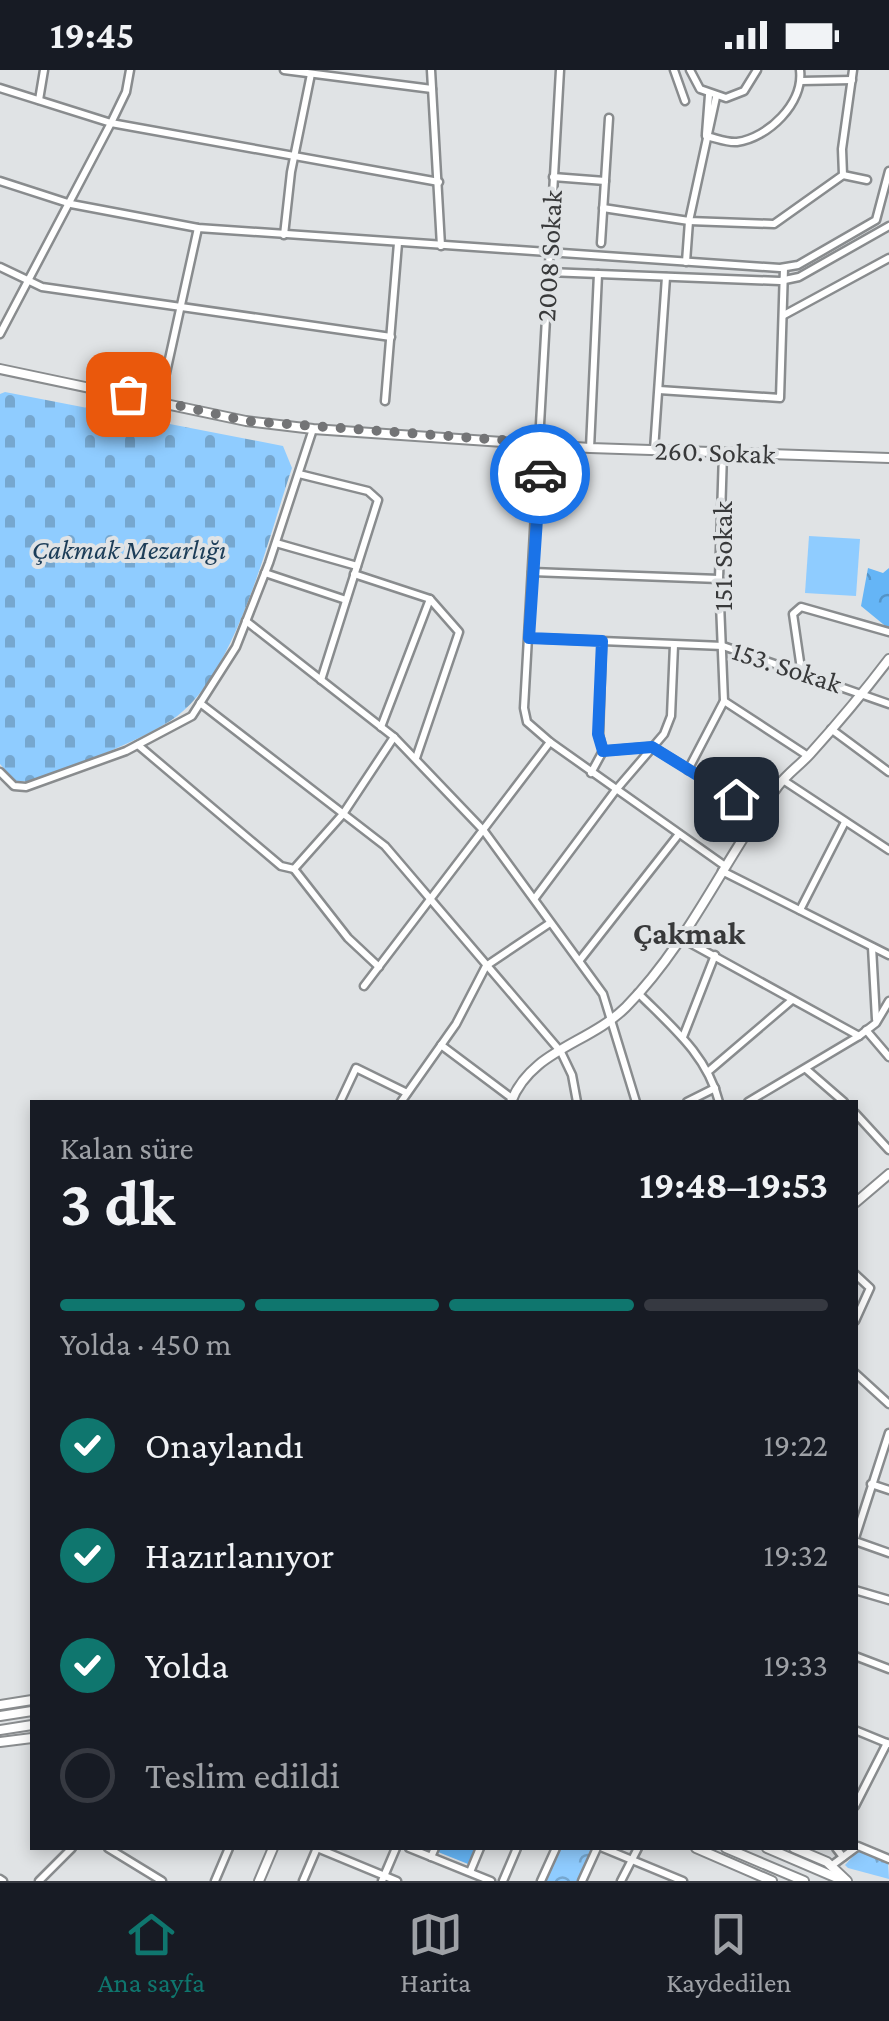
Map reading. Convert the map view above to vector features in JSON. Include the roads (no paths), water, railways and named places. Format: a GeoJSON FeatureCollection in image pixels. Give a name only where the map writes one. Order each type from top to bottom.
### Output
{"type":"FeatureCollection","features":[{"type":"Feature","properties":{"kind":"street"},"geometry":{"type":"LineString","coordinates":[[39,100],[44,70]]}},
{"type":"Feature","properties":{"kind":"street"},"geometry":{"type":"LineString","coordinates":[[0,334],[27,278],[71,204],[126,92],[130,70]]}},
{"type":"Feature","properties":{"kind":"street"},"geometry":{"type":"LineString","coordinates":[[284,70],[432,89]]}},
{"type":"Feature","properties":{"kind":"street"},"geometry":{"type":"LineString","coordinates":[[431,70],[442,246]]}},
{"type":"Feature","properties":{"kind":"street","name":"2008 Sokak"},"geometry":{"type":"LineString","coordinates":[[550,742],[528,722],[524,708],[542,443],[560,70]]}},
{"type":"Feature","properties":{"kind":"street"},"geometry":{"type":"LineString","coordinates":[[674,70],[685,101]]}},
{"type":"Feature","properties":{"kind":"street"},"geometry":{"type":"LineString","coordinates":[[690,70],[694,81],[712,96],[744,91],[757,70]]}},
{"type":"Feature","properties":{"kind":"street"},"geometry":{"type":"LineString","coordinates":[[706,135],[733,143],[768,130],[788,108],[802,80],[800,70]]}},
{"type":"Feature","properties":{"kind":"street"},"geometry":{"type":"LineString","coordinates":[[843,175],[842,149],[854,70]]}},
{"type":"Feature","properties":{"kind":"street"},"geometry":{"type":"LineString","coordinates":[[284,234],[294,156],[311,74]]}},
{"type":"Feature","properties":{"kind":"street"},"geometry":{"type":"LineString","coordinates":[[802,80],[852,80]]}},
{"type":"Feature","properties":{"kind":"street"},"geometry":{"type":"LineString","coordinates":[[0,88],[110,124],[439,182]]}},
{"type":"Feature","properties":{"kind":"street"},"geometry":{"type":"LineString","coordinates":[[686,262],[689,220],[712,96]]}},
{"type":"Feature","properties":{"kind":"street"},"geometry":{"type":"LineString","coordinates":[[602,244],[609,118]]}},
{"type":"Feature","properties":{"kind":"street"},"geometry":{"type":"LineString","coordinates":[[0,181],[71,204],[198,228],[784,268],[876,220],[889,171]]}},
{"type":"Feature","properties":{"kind":"street"},"geometry":{"type":"LineString","coordinates":[[603,208],[689,220],[774,224],[843,175],[866,180]]}},
{"type":"Feature","properties":{"kind":"street"},"geometry":{"type":"LineString","coordinates":[[554,177],[605,181]]}},
{"type":"Feature","properties":{"kind":"street"},"geometry":{"type":"LineString","coordinates":[[160,400],[198,228]]}},
{"type":"Feature","properties":{"kind":"street"},"geometry":{"type":"LineString","coordinates":[[548,272],[784,281],[889,228]]}},
{"type":"Feature","properties":{"kind":"street"},"geometry":{"type":"LineString","coordinates":[[385,400],[398,243]]}},
{"type":"Feature","properties":{"kind":"street"},"geometry":{"type":"LineString","coordinates":[[783,315],[889,258]]}},
{"type":"Feature","properties":{"kind":"street"},"geometry":{"type":"LineString","coordinates":[[0,267],[42,287],[390,338]]}},
{"type":"Feature","properties":{"kind":"street"},"geometry":{"type":"LineString","coordinates":[[659,390],[780,398],[784,268]]}},
{"type":"Feature","properties":{"kind":"street"},"geometry":{"type":"LineString","coordinates":[[590,448],[598,274]]}},
{"type":"Feature","properties":{"kind":"street"},"geometry":{"type":"LineString","coordinates":[[654,450],[666,276]]}},
{"type":"Feature","properties":{"kind":"street","name":"260. Sokak"},"geometry":{"type":"LineString","coordinates":[[0,370],[160,400],[246,421],[313,429],[590,448],[889,458]]}},
{"type":"Feature","properties":{"kind":"street"},"geometry":{"type":"LineString","coordinates":[[0,772],[14,786],[26,788],[138,745],[192,716],[236,647],[276,543],[313,429]]}},
{"type":"Feature","properties":{"kind":"street","name":"151. Sokak"},"geometry":{"type":"LineString","coordinates":[[688,770],[724,702],[719,579],[723,453]]}},
{"type":"Feature","properties":{"kind":"street"},"geometry":{"type":"LineString","coordinates":[[298,474],[368,490],[378,500],[321,680]]}},
{"type":"Feature","properties":{"kind":"street"},"geometry":{"type":"LineString","coordinates":[[276,543],[430,599],[459,632],[416,758]]}},
{"type":"Feature","properties":{"kind":"street"},"geometry":{"type":"LineString","coordinates":[[532,572],[719,579]]}},
{"type":"Feature","properties":{"kind":"street"},"geometry":{"type":"LineString","coordinates":[[265,573],[346,600]]}},
{"type":"Feature","properties":{"kind":"street"},"geometry":{"type":"LineString","coordinates":[[381,728],[430,599]]}},
{"type":"Feature","properties":{"kind":"street"},"geometry":{"type":"LineString","coordinates":[[801,670],[796,609],[889,632]]}},
{"type":"Feature","properties":{"kind":"street"},"geometry":{"type":"LineString","coordinates":[[246,621],[394,737],[484,831],[580,960],[613,1017],[635,1100]]}},
{"type":"Feature","properties":{"kind":"street","name":"153. Sokak"},"geometry":{"type":"LineString","coordinates":[[529,638],[724,646],[864,692],[889,704]]}},
{"type":"Feature","properties":{"kind":"street"},"geometry":{"type":"LineString","coordinates":[[591,773],[603,751],[598,734],[602,641]]}},
{"type":"Feature","properties":{"kind":"street"},"geometry":{"type":"LineString","coordinates":[[535,898],[652,747],[671,716],[674,645]]}},
{"type":"Feature","properties":{"kind":"street"},"geometry":{"type":"LineString","coordinates":[[512,1100],[524,1075],[541,1059],[561,1052],[613,1017],[638,992],[682,938],[783,780],[889,660]]}},
{"type":"Feature","properties":{"kind":"street"},"geometry":{"type":"LineString","coordinates":[[724,702],[808,756]]}},
{"type":"Feature","properties":{"kind":"street"},"geometry":{"type":"LineString","coordinates":[[200,703],[385,846],[561,1052],[572,1075],[577,1100]]}},
{"type":"Feature","properties":{"kind":"street"},"geometry":{"type":"LineString","coordinates":[[831,729],[889,772]]}},
{"type":"Feature","properties":{"kind":"street"},"geometry":{"type":"LineString","coordinates":[[294,869],[342,814],[394,737]]}},
{"type":"Feature","properties":{"kind":"street"},"geometry":{"type":"LineString","coordinates":[[364,986],[550,742],[724,869],[889,954]]}},
{"type":"Feature","properties":{"kind":"street"},"geometry":{"type":"LineString","coordinates":[[138,745],[265,853],[294,869],[348,938],[379,968]]}},
{"type":"Feature","properties":{"kind":"street"},"geometry":{"type":"LineString","coordinates":[[603,751],[652,747],[760,813]]}},
{"type":"Feature","properties":{"kind":"street"},"geometry":{"type":"LineString","coordinates":[[783,780],[889,850]]}},
{"type":"Feature","properties":{"kind":"street"},"geometry":{"type":"LineString","coordinates":[[800,910],[845,822]]}},
{"type":"Feature","properties":{"kind":"street"},"geometry":{"type":"LineString","coordinates":[[580,960],[679,834]]}},
{"type":"Feature","properties":{"kind":"street"},"geometry":{"type":"LineString","coordinates":[[402,1100],[486,966],[551,922]]}},
{"type":"Feature","properties":{"kind":"street"},"geometry":{"type":"LineString","coordinates":[[682,938],[792,1000],[863,1033],[889,1057]]}},
{"type":"Feature","properties":{"kind":"street"},"geometry":{"type":"LineString","coordinates":[[872,946],[876,1023]]}},
{"type":"Feature","properties":{"kind":"street"},"geometry":{"type":"LineString","coordinates":[[682,1038],[715,955]]}},
{"type":"Feature","properties":{"kind":"street"},"geometry":{"type":"LineString","coordinates":[[638,992],[710,1070],[718,1100]]}},
{"type":"Feature","properties":{"kind":"street"},"geometry":{"type":"LineString","coordinates":[[710,1070],[792,1000]]}},
{"type":"Feature","properties":{"kind":"street"},"geometry":{"type":"LineString","coordinates":[[764,1098],[863,1033],[876,1023],[889,1002]]}},
{"type":"Feature","properties":{"kind":"street"},"geometry":{"type":"LineString","coordinates":[[440,1045],[511,1100]]}},
{"type":"Feature","properties":{"kind":"street"},"geometry":{"type":"LineString","coordinates":[[341,1100],[356,1068],[407,1093]]}},
{"type":"Feature","properties":{"kind":"street"},"geometry":{"type":"LineString","coordinates":[[806,1069],[842,1100]]}},
{"type":"Feature","properties":{"kind":"street"},"geometry":{"type":"LineString","coordinates":[[692,1100],[715,1088]]}},
{"type":"Feature","properties":{"kind":"street"},"geometry":{"type":"LineString","coordinates":[[858,1116],[889,1150]]}},
{"type":"Feature","properties":{"kind":"street"},"geometry":{"type":"LineString","coordinates":[[858,1201],[889,1174]]}},
{"type":"Feature","properties":{"kind":"street"},"geometry":{"type":"LineString","coordinates":[[858,1189],[868,1192]]}},
{"type":"Feature","properties":{"kind":"street"},"geometry":{"type":"LineString","coordinates":[[858,1277],[870,1288],[858,1314]]}},
{"type":"Feature","properties":{"kind":"street"},"geometry":{"type":"LineString","coordinates":[[858,1376],[889,1404]]}},
{"type":"Feature","properties":{"kind":"street"},"geometry":{"type":"LineString","coordinates":[[858,1529],[889,1433]]}},
{"type":"Feature","properties":{"kind":"street"},"geometry":{"type":"LineString","coordinates":[[870,1484],[889,1490]]}},
{"type":"Feature","properties":{"kind":"street"},"geometry":{"type":"LineString","coordinates":[[858,1541],[889,1552]]}},
{"type":"Feature","properties":{"kind":"street"},"geometry":{"type":"LineString","coordinates":[[858,1591],[889,1600]]}},
{"type":"Feature","properties":{"kind":"street"},"geometry":{"type":"LineString","coordinates":[[858,1657],[889,1669]]}},
{"type":"Feature","properties":{"kind":"street"},"geometry":{"type":"LineString","coordinates":[[0,1705],[30,1700]]}},
{"type":"Feature","properties":{"kind":"street"},"geometry":{"type":"LineString","coordinates":[[0,1716],[30,1712]]}},
{"type":"Feature","properties":{"kind":"street"},"geometry":{"type":"LineString","coordinates":[[0,1730],[30,1725]]}},
{"type":"Feature","properties":{"kind":"street"},"geometry":{"type":"LineString","coordinates":[[858,1731],[888,1743],[858,1800]]}},
{"type":"Feature","properties":{"kind":"street"},"geometry":{"type":"LineString","coordinates":[[0,1742],[30,1738]]}},
{"type":"Feature","properties":{"kind":"street"},"geometry":{"type":"LineString","coordinates":[[858,1846],[889,1859]]}},
{"type":"Feature","properties":{"kind":"street"},"geometry":{"type":"LineString","coordinates":[[39,1881],[70,1850]]}},
{"type":"Feature","properties":{"kind":"street"},"geometry":{"type":"LineString","coordinates":[[111,1850],[162,1881]]}},
{"type":"Feature","properties":{"kind":"street"},"geometry":{"type":"LineString","coordinates":[[215,1881],[228,1850]]}},
{"type":"Feature","properties":{"kind":"street"},"geometry":{"type":"LineString","coordinates":[[259,1881],[272,1850]]}},
{"type":"Feature","properties":{"kind":"street"},"geometry":{"type":"LineString","coordinates":[[303,1881],[316,1850]]}},
{"type":"Feature","properties":{"kind":"street"},"geometry":{"type":"LineString","coordinates":[[321,1850],[397,1881]]}},
{"type":"Feature","properties":{"kind":"street"},"geometry":{"type":"LineString","coordinates":[[383,1878],[395,1850]]}},
{"type":"Feature","properties":{"kind":"street"},"geometry":{"type":"LineString","coordinates":[[414,1850],[491,1881]]}},
{"type":"Feature","properties":{"kind":"street"},"geometry":{"type":"LineString","coordinates":[[431,1857],[434,1850]]}},
{"type":"Feature","properties":{"kind":"street"},"geometry":{"type":"LineString","coordinates":[[470,1872],[479,1850]]}},
{"type":"Feature","properties":{"kind":"street"},"geometry":{"type":"LineString","coordinates":[[504,1881],[516,1850]]}},
{"type":"Feature","properties":{"kind":"street"},"geometry":{"type":"LineString","coordinates":[[541,1881],[555,1850]]}},
{"type":"Feature","properties":{"kind":"street"},"geometry":{"type":"LineString","coordinates":[[582,1881],[599,1850]]}},
{"type":"Feature","properties":{"kind":"street"},"geometry":{"type":"LineString","coordinates":[[605,1850],[683,1881]]}},
{"type":"Feature","properties":{"kind":"street"},"geometry":{"type":"LineString","coordinates":[[621,1881],[637,1850]]}},
{"type":"Feature","properties":{"kind":"street"},"geometry":{"type":"LineString","coordinates":[[701,1850],[772,1881]]}},
{"type":"Feature","properties":{"kind":"street"},"geometry":{"type":"LineString","coordinates":[[731,1850],[804,1881]]}},
{"type":"Feature","properties":{"kind":"street"},"geometry":{"type":"LineString","coordinates":[[772,1850],[846,1881]]}},
{"type":"Feature","properties":{"kind":"street"},"geometry":{"type":"LineString","coordinates":[[798,1850],[831,1866],[846,1881]]}},
{"type":"Feature","properties":{"kind":"street"},"geometry":{"type":"LineString","coordinates":[[837,1850],[843,1858]]}},
{"type":"Feature","properties":{"kind":"street"},"geometry":{"type":"LineString","coordinates":[[831,1866],[853,1850]]}},
{"type":"Feature","properties":{"kind":"street"},"geometry":{"type":"LineString","coordinates":[[742,1881],[747,1870]]}},
{"type":"Feature","properties":{"kind":"district","name":"Çakmak"},"geometry":{"type":"Point","coordinates":[689,933]}},
{"type":"Feature","properties":{"kind":"park label","name":"Çakmak Mezarlığı"},"geometry":{"type":"Point","coordinates":[129,549]}}]}
